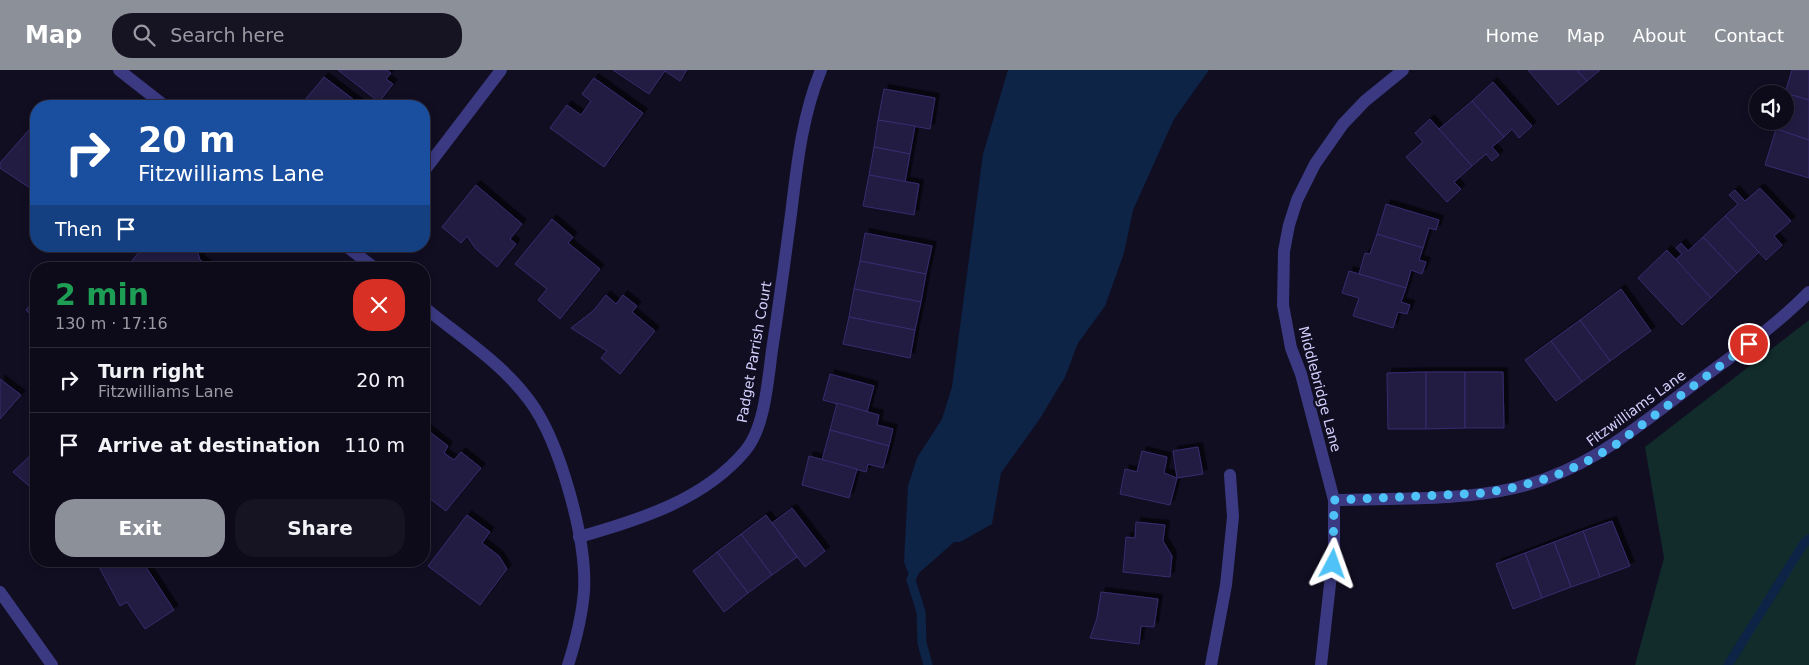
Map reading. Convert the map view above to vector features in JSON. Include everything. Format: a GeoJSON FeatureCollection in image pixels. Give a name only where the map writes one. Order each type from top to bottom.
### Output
{"type":"FeatureCollection","features":[{"type":"Feature","properties":{"kind":"street"},"geometry":{"type":"LineString","coordinates":[[119,70],[157,100]]}},
{"type":"Feature","properties":{"kind":"street"},"geometry":{"type":"LineString","coordinates":[[430,163],[501,70]]}},
{"type":"Feature","properties":{"kind":"street","name":"Padget Parrish Court"},"geometry":{"type":"LineString","coordinates":[[579,537],[624,524],[686,498],[719,477],[746,450],[757,429],[766,392],[800,148],[809,100],[821,70]]}},
{"type":"Feature","properties":{"kind":"street","name":"Middlebridge Lane"},"geometry":{"type":"LineString","coordinates":[[1321,665],[1334,548],[1334,500],[1301,374],[1291,348],[1283,304],[1284,251],[1288,225],[1297,200],[1315,164],[1343,124],[1365,101],[1403,70]]}},
{"type":"Feature","properties":{"kind":"street"},"geometry":{"type":"LineString","coordinates":[[363,252],[371,262]]}},
{"type":"Feature","properties":{"kind":"street","name":"Fitzwilliams Lane"},"geometry":{"type":"LineString","coordinates":[[1334,500],[1485,493],[1552,477],[1584,463],[1614,446],[1764,332],[1809,292]]}},
{"type":"Feature","properties":{"kind":"street"},"geometry":{"type":"LineString","coordinates":[[430,313],[504,372],[529,400],[550,434],[563,471],[579,537],[584,589],[579,628],[568,665]]}},
{"type":"Feature","properties":{"kind":"street"},"geometry":{"type":"LineString","coordinates":[[1211,665],[1226,584],[1233,517],[1230,475]]}},
{"type":"Feature","properties":{"kind":"street"},"geometry":{"type":"LineString","coordinates":[[0,592],[52,665]]}},
{"type":"Feature","properties":{"kind":"green space"},"geometry":{"type":"Polygon","coordinates":[[[1809,320],[1809,665],[1635,665],[1664,558],[1645,447],[1809,320]]]}},
{"type":"Feature","properties":{"kind":"water"},"geometry":{"type":"Polygon","coordinates":[[[1008,70],[1209,70],[1174,119],[1133,210],[1124,253],[1105,306],[1078,343],[1065,377],[1039,420],[1001,473],[992,524],[960,542],[954,542],[911,580],[904,562],[908,486],[917,458],[942,419],[952,387],[983,154],[1008,70]]]}},
{"type":"Feature","properties":{"kind":"building"},"geometry":{"type":"Polygon","coordinates":[[[338,70],[387,70],[391,73],[386,79],[393,84],[381,100],[376,100],[338,70]]]}},
{"type":"Feature","properties":{"kind":"building"},"geometry":{"type":"Polygon","coordinates":[[[613,70],[687,70],[680,81],[665,71],[649,94],[613,70]]]}},
{"type":"Feature","properties":{"kind":"building"},"geometry":{"type":"Polygon","coordinates":[[[1528,70],[1577,70],[1587,81],[1558,105],[1528,70]]]}},
{"type":"Feature","properties":{"kind":"building"},"geometry":{"type":"Polygon","coordinates":[[[1577,70],[1600,70],[1587,81],[1577,70]]]}},
{"type":"Feature","properties":{"kind":"building"},"geometry":{"type":"Polygon","coordinates":[[[1792,70],[1809,70],[1809,100],[1794,96],[1794,85],[1787,85],[1792,70]]]}},
{"type":"Feature","properties":{"kind":"building"},"geometry":{"type":"Polygon","coordinates":[[[324,77],[354,100],[305,100],[324,77]]]}},
{"type":"Feature","properties":{"kind":"building"},"geometry":{"type":"Polygon","coordinates":[[[594,78],[643,113],[604,167],[550,128],[567,105],[581,115],[591,101],[582,94],[594,78]]]}},
{"type":"Feature","properties":{"kind":"building"},"geometry":{"type":"Polygon","coordinates":[[[1493,82],[1532,126],[1519,138],[1512,129],[1504,137],[1472,101],[1493,82]]]}},
{"type":"Feature","properties":{"kind":"building"},"geometry":{"type":"Polygon","coordinates":[[[884,89],[935,98],[930,129],[878,120],[884,89]]]}},
{"type":"Feature","properties":{"kind":"building"},"geometry":{"type":"Polygon","coordinates":[[[1794,96],[1809,100],[1809,140],[1779,130],[1794,130],[1794,96]]]}},
{"type":"Feature","properties":{"kind":"building"},"geometry":{"type":"Polygon","coordinates":[[[1472,101],[1504,137],[1492,147],[1499,155],[1492,161],[1486,154],[1472,166],[1439,129],[1472,101]]]}},
{"type":"Feature","properties":{"kind":"building"},"geometry":{"type":"Polygon","coordinates":[[[1430,119],[1472,166],[1454,182],[1461,189],[1447,202],[1406,157],[1423,142],[1415,133],[1430,119]]]}},
{"type":"Feature","properties":{"kind":"building"},"geometry":{"type":"Polygon","coordinates":[[[878,120],[915,126],[910,154],[874,147],[878,120]]]}},
{"type":"Feature","properties":{"kind":"building"},"geometry":{"type":"Polygon","coordinates":[[[30,129],[30,188],[0,168],[0,163],[30,129]]]}},
{"type":"Feature","properties":{"kind":"building"},"geometry":{"type":"Polygon","coordinates":[[[1776,130],[1809,140],[1809,178],[1765,165],[1776,130]]]}},
{"type":"Feature","properties":{"kind":"building"},"geometry":{"type":"Polygon","coordinates":[[[874,147],[910,154],[905,182],[869,175],[874,147]]]}},
{"type":"Feature","properties":{"kind":"building"},"geometry":{"type":"Polygon","coordinates":[[[869,175],[919,184],[914,215],[863,206],[869,175]]]}},
{"type":"Feature","properties":{"kind":"building"},"geometry":{"type":"Polygon","coordinates":[[[476,185],[522,224],[510,239],[516,244],[497,267],[476,249],[467,236],[461,243],[442,227],[476,185]]]}},
{"type":"Feature","properties":{"kind":"building"},"geometry":{"type":"Polygon","coordinates":[[[1760,188],[1791,221],[1774,236],[1782,245],[1766,260],[1725,216],[1738,204],[1729,195],[1735,190],[1745,201],[1760,188]]]}},
{"type":"Feature","properties":{"kind":"building"},"geometry":{"type":"Polygon","coordinates":[[[1386,204],[1439,220],[1436,230],[1429,228],[1423,248],[1377,234],[1386,204]]]}},
{"type":"Feature","properties":{"kind":"building"},"geometry":{"type":"Polygon","coordinates":[[[1725,216],[1759,252],[1737,273],[1703,237],[1725,216]]]}},
{"type":"Feature","properties":{"kind":"building"},"geometry":{"type":"Polygon","coordinates":[[[552,219],[573,237],[568,243],[600,269],[560,319],[538,300],[547,289],[515,264],[552,219]]]}},
{"type":"Feature","properties":{"kind":"building"},"geometry":{"type":"Polygon","coordinates":[[[865,233],[932,246],[926,274],[860,261],[865,233]]]}},
{"type":"Feature","properties":{"kind":"building"},"geometry":{"type":"Polygon","coordinates":[[[1377,234],[1423,248],[1419,260],[1426,262],[1422,274],[1411,270],[1406,288],[1359,274],[1365,253],[1370,254],[1377,234]]]}},
{"type":"Feature","properties":{"kind":"building"},"geometry":{"type":"Polygon","coordinates":[[[1703,237],[1737,273],[1711,298],[1675,260],[1682,254],[1676,248],[1681,243],[1688,251],[1703,237]]]}},
{"type":"Feature","properties":{"kind":"building"},"geometry":{"type":"Polygon","coordinates":[[[1667,250],[1711,298],[1682,325],[1638,278],[1667,250]]]}},
{"type":"Feature","properties":{"kind":"building"},"geometry":{"type":"Polygon","coordinates":[[[139,252],[198,252],[200,260],[203,262],[131,262],[139,252]]]}},
{"type":"Feature","properties":{"kind":"building"},"geometry":{"type":"Polygon","coordinates":[[[860,261],[926,274],[921,302],[854,289],[860,261]]]}},
{"type":"Feature","properties":{"kind":"building"},"geometry":{"type":"Polygon","coordinates":[[[1349,271],[1406,288],[1401,302],[1410,305],[1407,314],[1398,312],[1393,328],[1353,316],[1359,298],[1342,293],[1349,271]]]}},
{"type":"Feature","properties":{"kind":"building"},"geometry":{"type":"Polygon","coordinates":[[[854,289],[921,302],[915,330],[849,317],[854,289]]]}},
{"type":"Feature","properties":{"kind":"building"},"geometry":{"type":"Polygon","coordinates":[[[1621,289],[1651,331],[1610,361],[1580,320],[1621,289]]]}},
{"type":"Feature","properties":{"kind":"building"},"geometry":{"type":"Polygon","coordinates":[[[606,295],[616,304],[623,295],[637,306],[632,312],[655,331],[620,374],[601,358],[607,351],[571,328],[594,310],[606,295]]]}},
{"type":"Feature","properties":{"kind":"building"},"geometry":{"type":"Polygon","coordinates":[[[30,305],[30,314],[26,310],[30,305]]]}},
{"type":"Feature","properties":{"kind":"building"},"geometry":{"type":"Polygon","coordinates":[[[849,317],[915,330],[910,358],[843,344],[849,317]]]}},
{"type":"Feature","properties":{"kind":"building"},"geometry":{"type":"Polygon","coordinates":[[[1580,320],[1610,361],[1582,382],[1551,341],[1580,320]]]}},
{"type":"Feature","properties":{"kind":"building"},"geometry":{"type":"Polygon","coordinates":[[[1551,341],[1582,382],[1556,401],[1525,360],[1551,341]]]}},
{"type":"Feature","properties":{"kind":"building"},"geometry":{"type":"Polygon","coordinates":[[[1426,372],[1426,429],[1388,429],[1387,373],[1426,372]]]}},
{"type":"Feature","properties":{"kind":"building"},"geometry":{"type":"Polygon","coordinates":[[[1426,372],[1465,372],[1465,428],[1426,429],[1426,372]]]}},
{"type":"Feature","properties":{"kind":"building"},"geometry":{"type":"Polygon","coordinates":[[[1465,372],[1503,372],[1504,428],[1465,428],[1465,372]]]}},
{"type":"Feature","properties":{"kind":"building"},"geometry":{"type":"Polygon","coordinates":[[[830,374],[874,386],[867,412],[823,400],[830,374]]]}},
{"type":"Feature","properties":{"kind":"building"},"geometry":{"type":"Polygon","coordinates":[[[0,379],[21,395],[0,419],[0,379]]]}},
{"type":"Feature","properties":{"kind":"building"},"geometry":{"type":"Polygon","coordinates":[[[837,403],[879,415],[877,425],[893,429],[889,446],[830,430],[837,403]]]}},
{"type":"Feature","properties":{"kind":"building"},"geometry":{"type":"Polygon","coordinates":[[[830,430],[889,446],[883,468],[868,464],[866,472],[822,460],[830,430]]]}},
{"type":"Feature","properties":{"kind":"building"},"geometry":{"type":"Polygon","coordinates":[[[430,432],[448,446],[444,453],[454,460],[461,452],[481,468],[446,511],[430,499],[430,432]]]}},
{"type":"Feature","properties":{"kind":"building"},"geometry":{"type":"Polygon","coordinates":[[[1198,447],[1203,474],[1177,478],[1173,451],[1198,447]]]}},
{"type":"Feature","properties":{"kind":"building"},"geometry":{"type":"Polygon","coordinates":[[[1142,451],[1167,457],[1164,473],[1177,478],[1170,505],[1120,494],[1125,469],[1137,472],[1142,451]]]}},
{"type":"Feature","properties":{"kind":"building"},"geometry":{"type":"Polygon","coordinates":[[[30,456],[30,487],[13,472],[30,456]]]}},
{"type":"Feature","properties":{"kind":"building"},"geometry":{"type":"Polygon","coordinates":[[[809,456],[857,469],[849,498],[802,485],[809,456]]]}},
{"type":"Feature","properties":{"kind":"building"},"geometry":{"type":"Polygon","coordinates":[[[792,508],[825,551],[805,567],[772,523],[792,508]]]}},
{"type":"Feature","properties":{"kind":"building"},"geometry":{"type":"Polygon","coordinates":[[[467,515],[490,532],[482,543],[499,556],[507,569],[480,605],[429,567],[430,563],[467,515]]]}},
{"type":"Feature","properties":{"kind":"building"},"geometry":{"type":"Polygon","coordinates":[[[766,515],[797,557],[772,575],[741,534],[766,515]]]}},
{"type":"Feature","properties":{"kind":"building"},"geometry":{"type":"Polygon","coordinates":[[[1612,521],[1630,566],[1600,577],[1583,531],[1612,521]]]}},
{"type":"Feature","properties":{"kind":"building"},"geometry":{"type":"Polygon","coordinates":[[[1136,522],[1165,525],[1163,541],[1172,556],[1170,577],[1123,572],[1126,537],[1135,538],[1136,522]]]}},
{"type":"Feature","properties":{"kind":"building"},"geometry":{"type":"Polygon","coordinates":[[[1583,531],[1600,577],[1571,587],[1554,542],[1583,531]]]}},
{"type":"Feature","properties":{"kind":"building"},"geometry":{"type":"Polygon","coordinates":[[[741,534],[772,575],[748,593],[717,552],[741,534]]]}},
{"type":"Feature","properties":{"kind":"building"},"geometry":{"type":"Polygon","coordinates":[[[1554,542],[1571,587],[1542,598],[1525,553],[1554,542]]]}},
{"type":"Feature","properties":{"kind":"building"},"geometry":{"type":"Polygon","coordinates":[[[717,552],[748,593],[724,612],[693,571],[717,552]]]}},
{"type":"Feature","properties":{"kind":"building"},"geometry":{"type":"Polygon","coordinates":[[[1525,553],[1542,598],[1513,609],[1496,564],[1525,553]]]}},
{"type":"Feature","properties":{"kind":"building"},"geometry":{"type":"Polygon","coordinates":[[[99,567],[146,567],[174,610],[145,629],[127,602],[120,606],[99,567]]]}},
{"type":"Feature","properties":{"kind":"building"},"geometry":{"type":"Polygon","coordinates":[[[1101,592],[1158,599],[1154,627],[1141,626],[1139,644],[1090,638],[1097,618],[1101,592]]]}},
{"type":"Feature","properties":{"kind":"waterway"},"geometry":{"type":"LineString","coordinates":[[1728,665],[1804,543],[1809,539]]}},
{"type":"Feature","properties":{"kind":"waterway"},"geometry":{"type":"LineString","coordinates":[[915,570],[911,580],[921,612],[922,643],[928,665]]}},
{"type":"Feature","properties":{"kind":"route"},"geometry":{"type":"LineString","coordinates":[[1333,564],[1334,500],[1485,493],[1552,477],[1584,463],[1614,446],[1655,413],[1749,344]]}}]}
